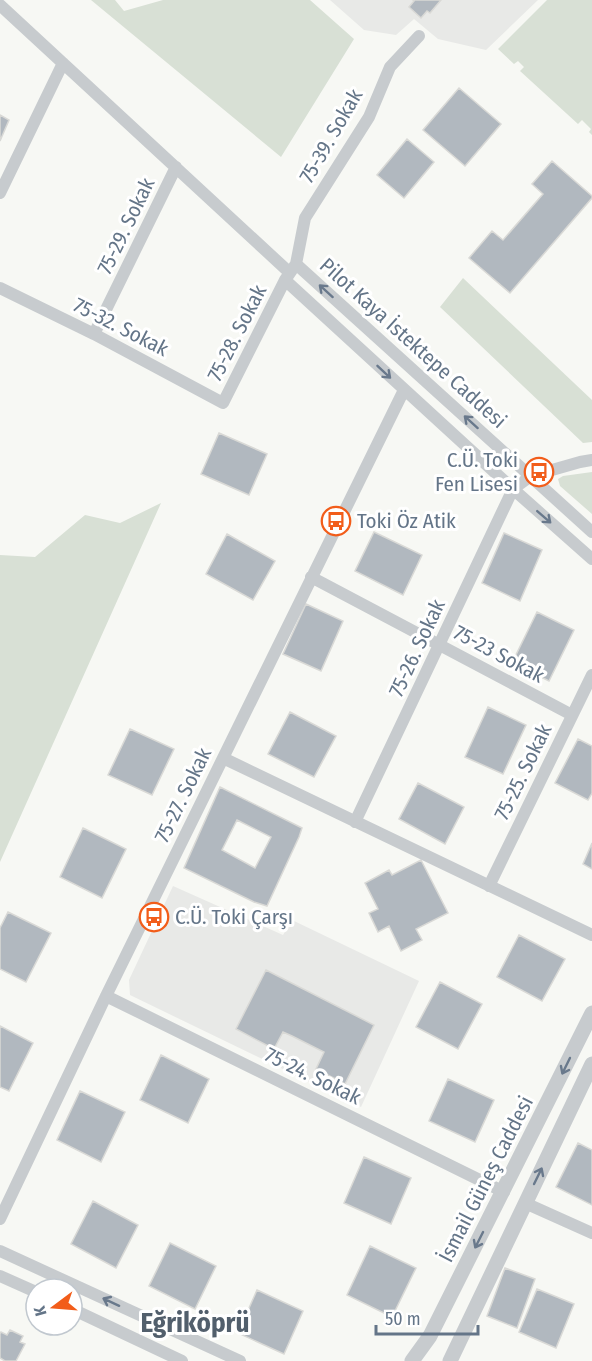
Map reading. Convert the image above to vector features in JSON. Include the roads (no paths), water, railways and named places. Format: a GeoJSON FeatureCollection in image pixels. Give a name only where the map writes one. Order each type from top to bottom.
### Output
{"type":"FeatureCollection","features":[{"type":"Feature","properties":{"kind":"street","name":"Pilot Kaya İstektepe Caddesi"},"geometry":{"type":"LineString","coordinates":[[0,5],[291,272],[531,476],[592,532]]}},
{"type":"Feature","properties":{"kind":"street","name":"75-39. Sokak"},"geometry":{"type":"LineString","coordinates":[[291,272],[305,218],[369,117],[390,67],[419,36]]}},
{"type":"Feature","properties":{"kind":"street"},"geometry":{"type":"LineString","coordinates":[[0,193],[63,63]]}},
{"type":"Feature","properties":{"kind":"street","name":"75-29. Sokak"},"geometry":{"type":"LineString","coordinates":[[94,334],[176,166]]}},
{"type":"Feature","properties":{"kind":"street","name":"Pilot Kaya İstektepe Caddesi"},"geometry":{"type":"LineString","coordinates":[[291,272],[404,390],[592,559]]}},
{"type":"Feature","properties":{"kind":"street","name":"75-28. Sokak"},"geometry":{"type":"LineString","coordinates":[[223,403],[291,272]]}},
{"type":"Feature","properties":{"kind":"street","name":"75-32. Sokak"},"geometry":{"type":"LineString","coordinates":[[0,288],[94,334],[223,403]]}},
{"type":"Feature","properties":{"kind":"street","name":"75-27. Sokak"},"geometry":{"type":"LineString","coordinates":[[0,1219],[106,996],[404,390]]}},
{"type":"Feature","properties":{"kind":"street"},"geometry":{"type":"LineString","coordinates":[[513,489],[531,476],[592,460]]}},
{"type":"Feature","properties":{"kind":"street","name":"75-26. Sokak"},"geometry":{"type":"LineString","coordinates":[[355,822],[513,489]]}},
{"type":"Feature","properties":{"kind":"street","name":"75-23 Sokak"},"geometry":{"type":"LineString","coordinates":[[312,577],[572,715]]}},
{"type":"Feature","properties":{"kind":"street","name":"75-25. Sokak"},"geometry":{"type":"LineString","coordinates":[[489,886],[592,675]]}},
{"type":"Feature","properties":{"kind":"street"},"geometry":{"type":"LineString","coordinates":[[223,758],[592,935]]}},
{"type":"Feature","properties":{"kind":"street","name":"75-24. Sokak"},"geometry":{"type":"LineString","coordinates":[[106,996],[504,1192]]}},
{"type":"Feature","properties":{"kind":"street","name":"İsmail Güneş Caddesi"},"geometry":{"type":"LineString","coordinates":[[412,1361],[430,1336],[592,1013]]}},
{"type":"Feature","properties":{"kind":"street","name":"İsmail Güneş Caddesi"},"geometry":{"type":"LineString","coordinates":[[454,1360],[525,1203],[592,1064]]}},
{"type":"Feature","properties":{"kind":"street"},"geometry":{"type":"LineString","coordinates":[[525,1203],[592,1233]]}},
{"type":"Feature","properties":{"kind":"street"},"geometry":{"type":"LineString","coordinates":[[0,1251],[240,1361]]}},
{"type":"Feature","properties":{"kind":"street"},"geometry":{"type":"LineString","coordinates":[[0,1276],[24,1287]]}},
{"type":"Feature","properties":{"kind":"street"},"geometry":{"type":"LineString","coordinates":[[84,1315],[182,1361]]}},
{"type":"Feature","properties":{"kind":"place","name":"C.Ü. Toki Fen Lisesi"},"geometry":{"type":"Point","coordinates":[539,472]}},
{"type":"Feature","properties":{"kind":"place","name":"Toki Öz Atik"},"geometry":{"type":"Point","coordinates":[336,521]}},
{"type":"Feature","properties":{"kind":"place","name":"C.Ü. Toki Çarşı"},"geometry":{"type":"Point","coordinates":[154,917]}},
{"type":"Feature","properties":{"kind":"district","name":"Eğriköprü"},"geometry":{"type":"Point","coordinates":[195,1323]}}]}
